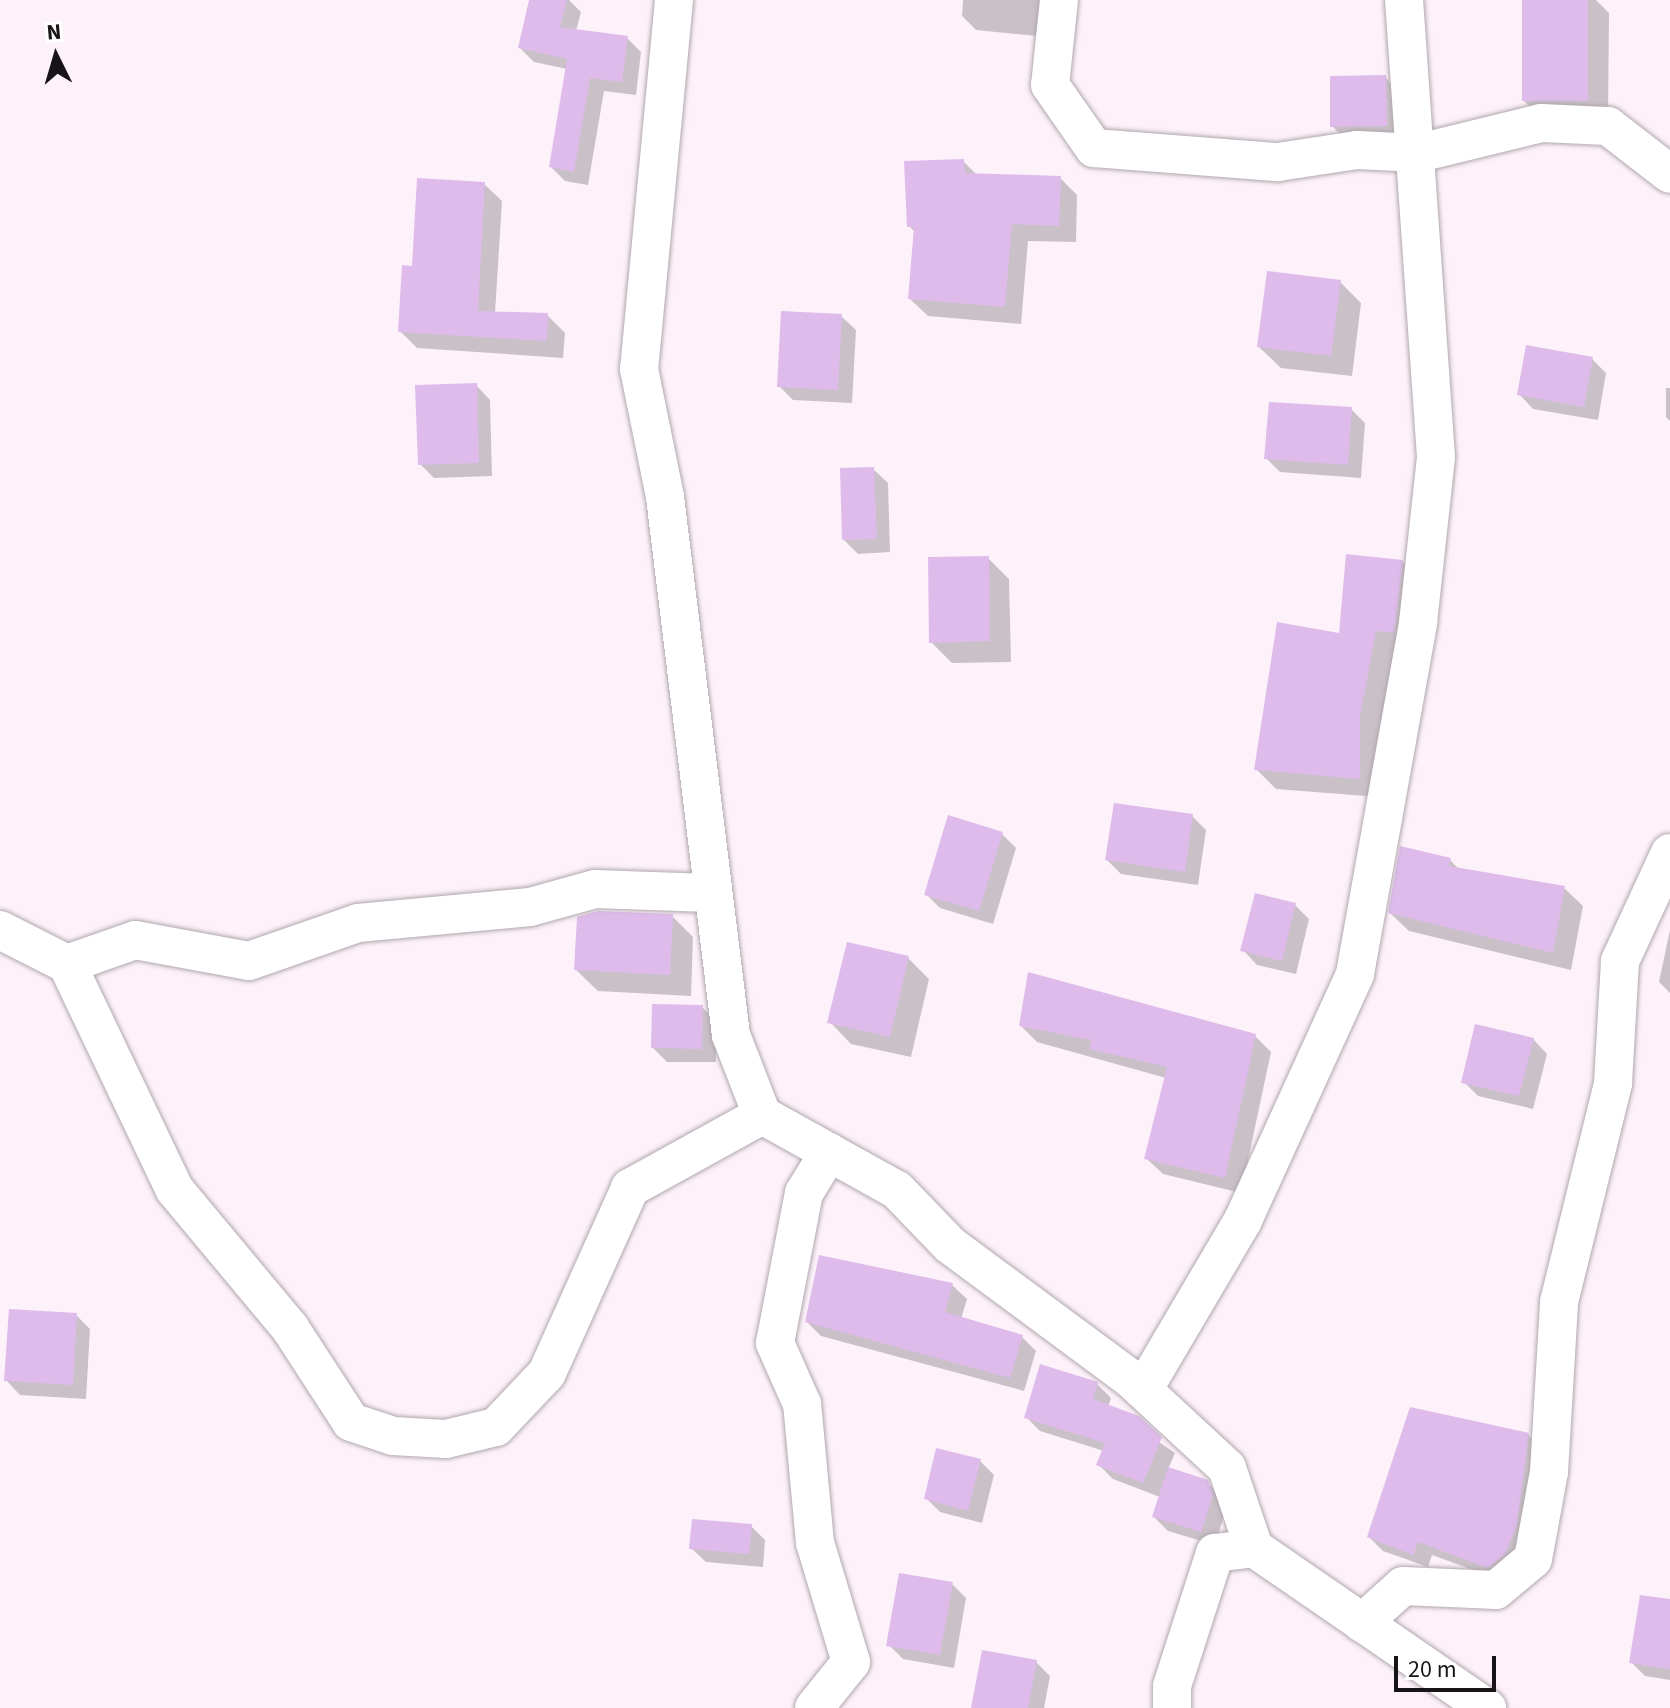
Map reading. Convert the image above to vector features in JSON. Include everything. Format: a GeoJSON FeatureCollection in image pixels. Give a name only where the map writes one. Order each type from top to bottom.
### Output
{"type":"FeatureCollection","features":[{"type":"Feature","properties":{"kind":"street"},"geometry":{"type":"LineString","coordinates":[[674,0],[639,369],[665,497],[709,893],[731,1035],[762,1115],[897,1190],[950,1245],[1143,1390],[1227,1468],[1254,1548],[1487,1708]]}},
{"type":"Feature","properties":{"kind":"street"},"geometry":{"type":"LineString","coordinates":[[1059,0],[1050,85],[1094,148],[1278,162],[1357,150],[1419,153],[1541,123],[1608,126],[1670,174]]}},
{"type":"Feature","properties":{"kind":"street"},"geometry":{"type":"LineString","coordinates":[[1143,1390],[1243,1220],[1355,974],[1418,623],[1436,457],[1419,153],[1404,0]]}},
{"type":"Feature","properties":{"kind":"street"},"geometry":{"type":"LineString","coordinates":[[1362,1623],[1403,1586],[1496,1590],[1533,1559],[1549,1472],[1559,1302],[1613,1083],[1620,961],[1667,865]]}},
{"type":"Feature","properties":{"kind":"street"},"geometry":{"type":"LineString","coordinates":[[67,964],[135,940],[249,961],[358,923],[530,907],[595,889],[709,893]]}},
{"type":"Feature","properties":{"kind":"street"},"geometry":{"type":"LineString","coordinates":[[0,930],[67,964],[175,1190],[290,1328],[351,1422],[393,1436],[446,1439],[496,1427],[547,1373],[630,1188],[762,1115]]}},
{"type":"Feature","properties":{"kind":"street"},"geometry":{"type":"LineString","coordinates":[[814,1708],[851,1662],[815,1543],[802,1404],[775,1343],[804,1193],[829,1152]]}},
{"type":"Feature","properties":{"kind":"street"},"geometry":{"type":"LineString","coordinates":[[1172,1708],[1172,1686],[1215,1553],[1254,1548]]}},
{"type":"Feature","properties":{"kind":"building"},"geometry":{"type":"Polygon","coordinates":[[[529,0],[567,0],[560,27],[628,36],[622,82],[590,78],[574,172],[549,167],[567,59],[518,48],[529,0]]]}},
{"type":"Feature","properties":{"kind":"building"},"geometry":{"type":"Polygon","coordinates":[[[1522,0],[1588,0],[1588,101],[1522,101],[1522,0]]]}},
{"type":"Feature","properties":{"kind":"building"},"geometry":{"type":"Polygon","coordinates":[[[1386,75],[1387,126],[1330,127],[1330,76],[1386,75]]]}},
{"type":"Feature","properties":{"kind":"building"},"geometry":{"type":"Polygon","coordinates":[[[964,159],[965,173],[1061,176],[1059,226],[1012,224],[1005,307],[908,299],[914,227],[907,227],[904,161],[964,159]]]}},
{"type":"Feature","properties":{"kind":"building"},"geometry":{"type":"Polygon","coordinates":[[[417,178],[485,182],[478,311],[548,313],[547,341],[398,332],[402,265],[412,266],[417,178]]]}},
{"type":"Feature","properties":{"kind":"building"},"geometry":{"type":"Polygon","coordinates":[[[1267,271],[1341,280],[1331,356],[1257,347],[1267,271]]]}},
{"type":"Feature","properties":{"kind":"building"},"geometry":{"type":"Polygon","coordinates":[[[781,311],[842,314],[838,390],[777,387],[781,311]]]}},
{"type":"Feature","properties":{"kind":"building"},"geometry":{"type":"Polygon","coordinates":[[[1526,345],[1593,357],[1584,407],[1517,395],[1526,345]]]}},
{"type":"Feature","properties":{"kind":"building"},"geometry":{"type":"Polygon","coordinates":[[[477,383],[479,463],[418,465],[415,385],[477,383]]]}},
{"type":"Feature","properties":{"kind":"building"},"geometry":{"type":"Polygon","coordinates":[[[1269,402],[1352,407],[1348,465],[1264,459],[1269,402]]]}},
{"type":"Feature","properties":{"kind":"building"},"geometry":{"type":"Polygon","coordinates":[[[874,467],[877,539],[842,540],[840,468],[874,467]]]}},
{"type":"Feature","properties":{"kind":"building"},"geometry":{"type":"Polygon","coordinates":[[[1346,554],[1403,560],[1394,633],[1376,631],[1360,717],[1360,779],[1254,770],[1277,622],[1339,633],[1346,554]]]}},
{"type":"Feature","properties":{"kind":"building"},"geometry":{"type":"Polygon","coordinates":[[[989,556],[990,641],[929,643],[928,557],[989,556]]]}},
{"type":"Feature","properties":{"kind":"building"},"geometry":{"type":"Polygon","coordinates":[[[1114,803],[1193,814],[1185,872],[1105,860],[1114,803]]]}},
{"type":"Feature","properties":{"kind":"building"},"geometry":{"type":"Polygon","coordinates":[[[948,815],[1003,832],[979,911],[924,895],[948,815]]]}},
{"type":"Feature","properties":{"kind":"building"},"geometry":{"type":"Polygon","coordinates":[[[1400,846],[1451,858],[1449,866],[1565,886],[1553,953],[1388,913],[1400,846]]]}},
{"type":"Feature","properties":{"kind":"building"},"geometry":{"type":"Polygon","coordinates":[[[1255,893],[1296,903],[1282,961],[1240,951],[1255,893]]]}},
{"type":"Feature","properties":{"kind":"building"},"geometry":{"type":"Polygon","coordinates":[[[598,911],[673,914],[670,975],[574,970],[577,917],[598,911]]]}},
{"type":"Feature","properties":{"kind":"building"},"geometry":{"type":"Polygon","coordinates":[[[847,942],[909,956],[890,1037],[827,1023],[847,942]]]}},
{"type":"Feature","properties":{"kind":"building"},"geometry":{"type":"Polygon","coordinates":[[[1028,972],[1256,1034],[1225,1178],[1144,1159],[1167,1067],[1089,1049],[1091,1040],[1019,1026],[1028,972]]]}},
{"type":"Feature","properties":{"kind":"building"},"geometry":{"type":"Polygon","coordinates":[[[652,1004],[703,1005],[702,1049],[651,1048],[652,1004]]]}},
{"type":"Feature","properties":{"kind":"building"},"geometry":{"type":"Polygon","coordinates":[[[1475,1024],[1534,1038],[1519,1096],[1461,1083],[1475,1024]]]}},
{"type":"Feature","properties":{"kind":"building"},"geometry":{"type":"Polygon","coordinates":[[[819,1255],[953,1283],[945,1312],[1023,1335],[1010,1378],[805,1322],[819,1255]]]}},
{"type":"Feature","properties":{"kind":"building"},"geometry":{"type":"Polygon","coordinates":[[[9,1309],[77,1313],[73,1385],[4,1381],[9,1309]]]}},
{"type":"Feature","properties":{"kind":"building"},"geometry":{"type":"Polygon","coordinates":[[[1040,1364],[1098,1382],[1093,1399],[1139,1416],[1162,1437],[1143,1483],[1096,1465],[1105,1443],[1024,1418],[1040,1364]]]}},
{"type":"Feature","properties":{"kind":"building"},"geometry":{"type":"Polygon","coordinates":[[[1410,1407],[1529,1433],[1517,1525],[1505,1554],[1488,1568],[1418,1542],[1413,1555],[1367,1537],[1410,1407]]]}},
{"type":"Feature","properties":{"kind":"building"},"geometry":{"type":"Polygon","coordinates":[[[936,1448],[981,1459],[968,1511],[924,1499],[936,1448]]]}},
{"type":"Feature","properties":{"kind":"building"},"geometry":{"type":"Polygon","coordinates":[[[1168,1467],[1208,1480],[1213,1494],[1201,1532],[1152,1517],[1168,1467]]]}},
{"type":"Feature","properties":{"kind":"building"},"geometry":{"type":"Polygon","coordinates":[[[692,1519],[752,1524],[749,1554],[689,1549],[692,1519]]]}},
{"type":"Feature","properties":{"kind":"building"},"geometry":{"type":"Polygon","coordinates":[[[899,1573],[953,1582],[940,1655],[886,1646],[899,1573]]]}},
{"type":"Feature","properties":{"kind":"building"},"geometry":{"type":"Polygon","coordinates":[[[1640,1595],[1670,1599],[1670,1669],[1629,1663],[1640,1595]]]}},
{"type":"Feature","properties":{"kind":"building"},"geometry":{"type":"Polygon","coordinates":[[[982,1650],[1037,1660],[1028,1708],[971,1708],[982,1650]]]}}]}
